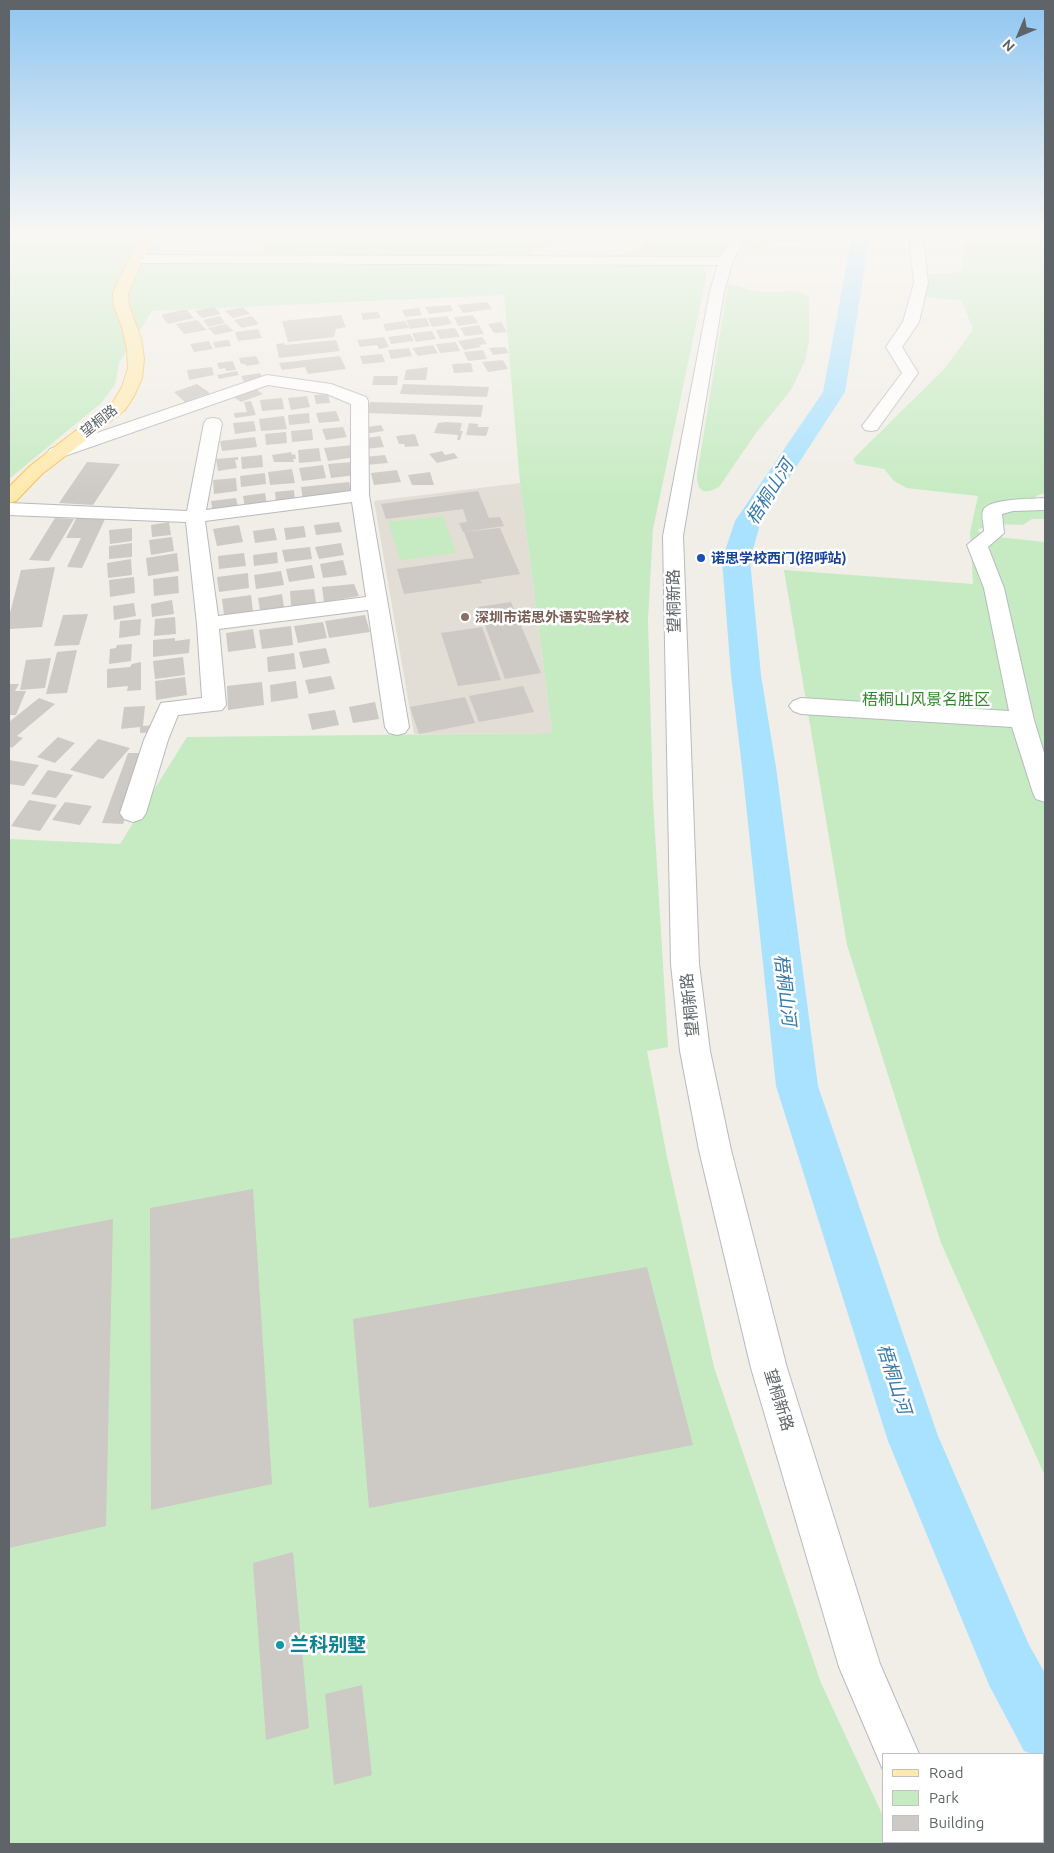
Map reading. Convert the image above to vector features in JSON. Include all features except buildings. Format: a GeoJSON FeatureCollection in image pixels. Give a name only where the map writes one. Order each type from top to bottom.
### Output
{"type":"FeatureCollection","features":[{"type":"Feature","properties":{"kind":"main road","name":"望桐路"},"geometry":{"type":"LineString","coordinates":[[9,497],[21,483],[56,453],[119,406],[129,393],[136,378],[136,354],[127,321]]}},
{"type":"Feature","properties":{"kind":"street","name":"望桐新路"},"geometry":{"type":"LineString","coordinates":[[712,321],[673,536],[685,964],[694,1041],[715,1150],[769,1368],[860,1666],[898,1753]]}},
{"type":"Feature","properties":{"kind":"street"},"geometry":{"type":"LineString","coordinates":[[871,426],[910,373],[894,347],[911,321]]}},
{"type":"Feature","properties":{"kind":"street"},"geometry":{"type":"LineString","coordinates":[[56,453],[267,380],[331,389],[360,401],[360,495],[398,727]]}},
{"type":"Feature","properties":{"kind":"street"},"geometry":{"type":"LineString","coordinates":[[133,813],[156,740],[170,708],[214,706],[208,624],[195,517],[213,423]]}},
{"type":"Feature","properties":{"kind":"street"},"geometry":{"type":"LineString","coordinates":[[9,509],[195,517],[360,495]]}},
{"type":"Feature","properties":{"kind":"street"},"geometry":{"type":"LineString","coordinates":[[1045,504],[1011,505],[992,511],[994,532],[977,545],[994,588],[1022,720],[1045,793]]}},
{"type":"Feature","properties":{"kind":"street"},"geometry":{"type":"LineString","coordinates":[[208,624],[377,602]]}},
{"type":"Feature","properties":{"kind":"street"},"geometry":{"type":"LineString","coordinates":[[801,706],[1022,720]]}},
{"type":"Feature","properties":{"kind":"shaded area","name":"深圳市诺思外语实验学校"},"geometry":{"type":"Polygon","coordinates":[[[520,483],[552,733],[414,734],[374,501],[520,483]]]}},
{"type":"Feature","properties":{"kind":"green space"},"geometry":{"type":"Polygon","coordinates":[[[9,321],[145,321],[119,363],[115,385],[101,403],[9,479],[9,321]]]}},
{"type":"Feature","properties":{"kind":"green space"},"geometry":{"type":"Polygon","coordinates":[[[506,321],[697,321],[653,529],[648,620],[653,800],[668,1047],[647,1051],[667,1157],[714,1367],[821,1683],[882,1814],[882,1843],[896,1844],[9,1844],[9,839],[120,844],[187,737],[552,733],[520,483],[506,321]]]}},
{"type":"Feature","properties":{"kind":"green space"},"geometry":{"type":"Polygon","coordinates":[[[722,321],[809,321],[809,340],[805,361],[791,390],[756,433],[719,487],[709,491],[702,490],[698,485],[697,475],[722,321]]]}},
{"type":"Feature","properties":{"kind":"green space","name":"梧桐山风景名胜区"},"geometry":{"type":"Polygon","coordinates":[[[970,321],[1045,321],[1045,493],[1038,495],[1032,501],[1040,506],[1045,505],[1045,519],[1032,519],[1023,525],[995,524],[978,531],[988,536],[1045,542],[1045,1476],[941,1243],[847,945],[784,570],[973,584],[970,532],[978,496],[907,488],[894,481],[884,469],[856,464],[853,459],[944,369],[973,330],[970,321]]]}},
{"type":"Feature","properties":{"kind":"green space"},"geometry":{"type":"Polygon","coordinates":[[[443,516],[456,553],[400,560],[388,522],[443,516]]]}},
{"type":"Feature","properties":{"kind":"waterway","name":"梧桐山河"},"geometry":{"type":"LineString","coordinates":[[846,321],[834,392],[748,521],[736,560],[746,675],[759,767],[797,1086],[914,1441],[1009,1665],[1045,1730]]}},
{"type":"Feature","properties":{"kind":"place","name":"诺思学校西门(招呼站)"},"geometry":{"type":"Point","coordinates":[701,558]}},
{"type":"Feature","properties":{"kind":"place","name":"深圳市诺思外语实验学校"},"geometry":{"type":"Point","coordinates":[465,617]}},
{"type":"Feature","properties":{"kind":"place","name":"兰科别墅"},"geometry":{"type":"Point","coordinates":[280,1645]}}]}
